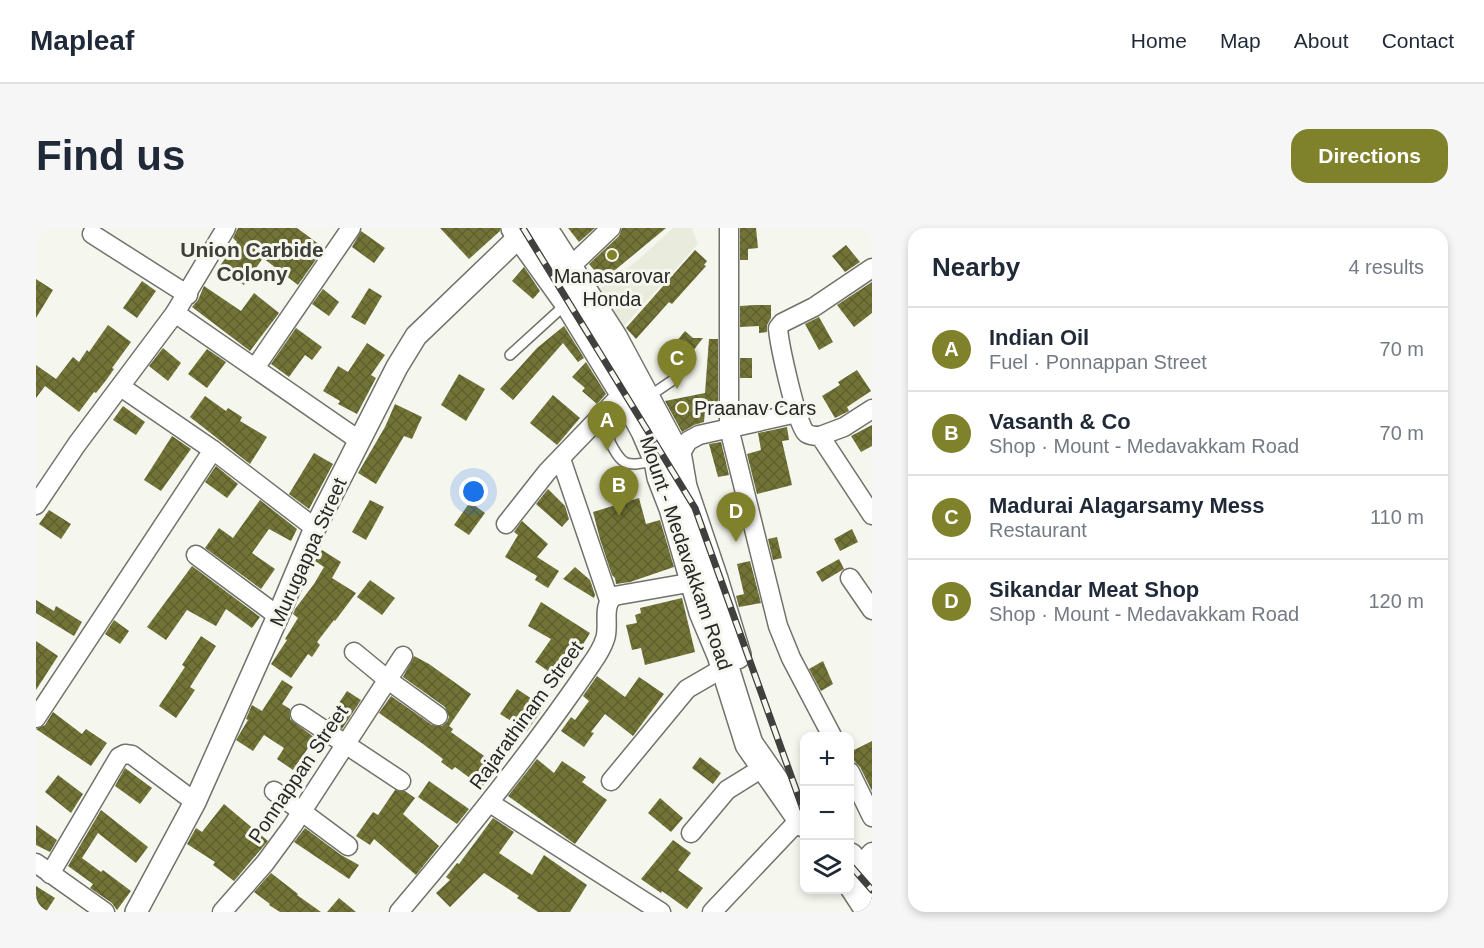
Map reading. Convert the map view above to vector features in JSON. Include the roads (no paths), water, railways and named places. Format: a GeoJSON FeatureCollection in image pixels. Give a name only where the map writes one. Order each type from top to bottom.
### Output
{"type":"FeatureCollection","features":[{"type":"Feature","properties":{"kind":"main road","name":"Mount - Medavakkam Road"},"geometry":{"type":"LineString","coordinates":[[527,230],[570,267],[634,400]]}},
{"type":"Feature","properties":{"kind":"main road","name":"Mount - Medavakkam Road"},"geometry":{"type":"LineString","coordinates":[[527,230],[568,302],[634,400],[683,487],[766,740],[800,809]]}},
{"type":"Feature","properties":{"kind":"main road","name":"Mount - Medavakkam Road"},"geometry":{"type":"LineString","coordinates":[[668,459],[661,477],[673,508],[703,612],[725,667],[749,744],[764,767],[800,811]]}},
{"type":"Feature","properties":{"kind":"street"},"geometry":{"type":"LineString","coordinates":[[36,505],[77,444],[176,313],[226,228]]}},
{"type":"Feature","properties":{"kind":"street"},"geometry":{"type":"LineString","coordinates":[[255,368],[351,228]]}},
{"type":"Feature","properties":{"kind":"street"},"geometry":{"type":"LineString","coordinates":[[570,267],[611,228]]}},
{"type":"Feature","properties":{"kind":"street"},"geometry":{"type":"LineString","coordinates":[[729,228],[729,428],[778,626],[791,658],[830,732]]}},
{"type":"Feature","properties":{"kind":"street","name":"Murugappa Street"},"geometry":{"type":"LineString","coordinates":[[136,912],[195,802],[315,528],[397,367],[416,336],[527,230]]}},
{"type":"Feature","properties":{"kind":"street"},"geometry":{"type":"LineString","coordinates":[[92,234],[188,295]]}},
{"type":"Feature","properties":{"kind":"street"},"geometry":{"type":"LineString","coordinates":[[872,268],[814,308],[779,325],[778,331],[803,430],[811,435],[820,436],[844,427],[872,409]]}},
{"type":"Feature","properties":{"kind":"street"},"geometry":{"type":"LineString","coordinates":[[176,313],[360,441]]}},
{"type":"Feature","properties":{"kind":"street"},"geometry":{"type":"LineString","coordinates":[[121,387],[213,450],[315,528]]}},
{"type":"Feature","properties":{"kind":"street"},"geometry":{"type":"LineString","coordinates":[[506,524],[547,472],[634,400]]}},
{"type":"Feature","properties":{"kind":"street"},"geometry":{"type":"LineString","coordinates":[[668,459],[688,441],[699,435],[797,413]]}},
{"type":"Feature","properties":{"kind":"street"},"geometry":{"type":"LineString","coordinates":[[820,436],[872,515]]}},
{"type":"Feature","properties":{"kind":"street"},"geometry":{"type":"LineString","coordinates":[[36,718],[213,450]]}},
{"type":"Feature","properties":{"kind":"street"},"geometry":{"type":"LineString","coordinates":[[561,459],[609,600],[614,596],[694,582]]}},
{"type":"Feature","properties":{"kind":"street"},"geometry":{"type":"LineString","coordinates":[[196,555],[278,616]]}},
{"type":"Feature","properties":{"kind":"street"},"geometry":{"type":"LineString","coordinates":[[850,578],[872,610]]}},
{"type":"Feature","properties":{"kind":"street","name":"Rajarathinam Street"},"geometry":{"type":"LineString","coordinates":[[399,912],[490,803],[602,647],[606,637],[609,600]]}},
{"type":"Feature","properties":{"kind":"street"},"geometry":{"type":"LineString","coordinates":[[354,652],[438,716]]}},
{"type":"Feature","properties":{"kind":"street","name":"Ponnappan Street"},"geometry":{"type":"LineString","coordinates":[[222,912],[265,863],[301,813],[403,656]]}},
{"type":"Feature","properties":{"kind":"street"},"geometry":{"type":"LineString","coordinates":[[611,781],[687,689],[725,667]]}},
{"type":"Feature","properties":{"kind":"street"},"geometry":{"type":"LineString","coordinates":[[300,714],[401,781]]}},
{"type":"Feature","properties":{"kind":"street"},"geometry":{"type":"LineString","coordinates":[[105,912],[43,868],[119,757],[125,754],[132,755],[195,802]]}},
{"type":"Feature","properties":{"kind":"street"},"geometry":{"type":"LineString","coordinates":[[691,833],[727,790],[764,767]]}},
{"type":"Feature","properties":{"kind":"street"},"geometry":{"type":"LineString","coordinates":[[854,782],[872,818]]}},
{"type":"Feature","properties":{"kind":"street"},"geometry":{"type":"LineString","coordinates":[[273,791],[348,846]]}},
{"type":"Feature","properties":{"kind":"street"},"geometry":{"type":"LineString","coordinates":[[490,803],[661,912]]}},
{"type":"Feature","properties":{"kind":"street"},"geometry":{"type":"LineString","coordinates":[[712,912],[800,818]]}},
{"type":"Feature","properties":{"kind":"lane"},"geometry":{"type":"LineString","coordinates":[[510,355],[568,302]]}},
{"type":"Feature","properties":{"kind":"lane"},"geometry":{"type":"LineString","coordinates":[[668,459],[634,464],[623,462],[618,459],[609,440],[615,422],[634,400],[676,378]]}},
{"type":"Feature","properties":{"kind":"railway"},"geometry":{"type":"LineString","coordinates":[[523,228],[695,508],[800,801]]}},
{"type":"Feature","properties":{"kind":"railway"},"geometry":{"type":"LineString","coordinates":[[854,870],[872,890]]}},
{"type":"Feature","properties":{"kind":"place","name":"Manasarovar Honda"},"geometry":{"type":"Point","coordinates":[612,255]}},
{"type":"Feature","properties":{"kind":"place","name":"Madurai Alagarsamy Mess"},"geometry":{"type":"Point","coordinates":[677,389]}},
{"type":"Feature","properties":{"kind":"place","name":"Praanav Cars"},"geometry":{"type":"Point","coordinates":[682,408]}},
{"type":"Feature","properties":{"kind":"place","name":"Indian Oil"},"geometry":{"type":"Point","coordinates":[607,451]}},
{"type":"Feature","properties":{"kind":"place","name":"Vasanth & Co"},"geometry":{"type":"Point","coordinates":[619,516]}},
{"type":"Feature","properties":{"kind":"place","name":"Sikandar Meat Shop"},"geometry":{"type":"Point","coordinates":[736,542]}},
{"type":"Feature","properties":{"kind":"district","name":"Union Carbide Colony"},"geometry":{"type":"Point","coordinates":[252,261]}}]}
